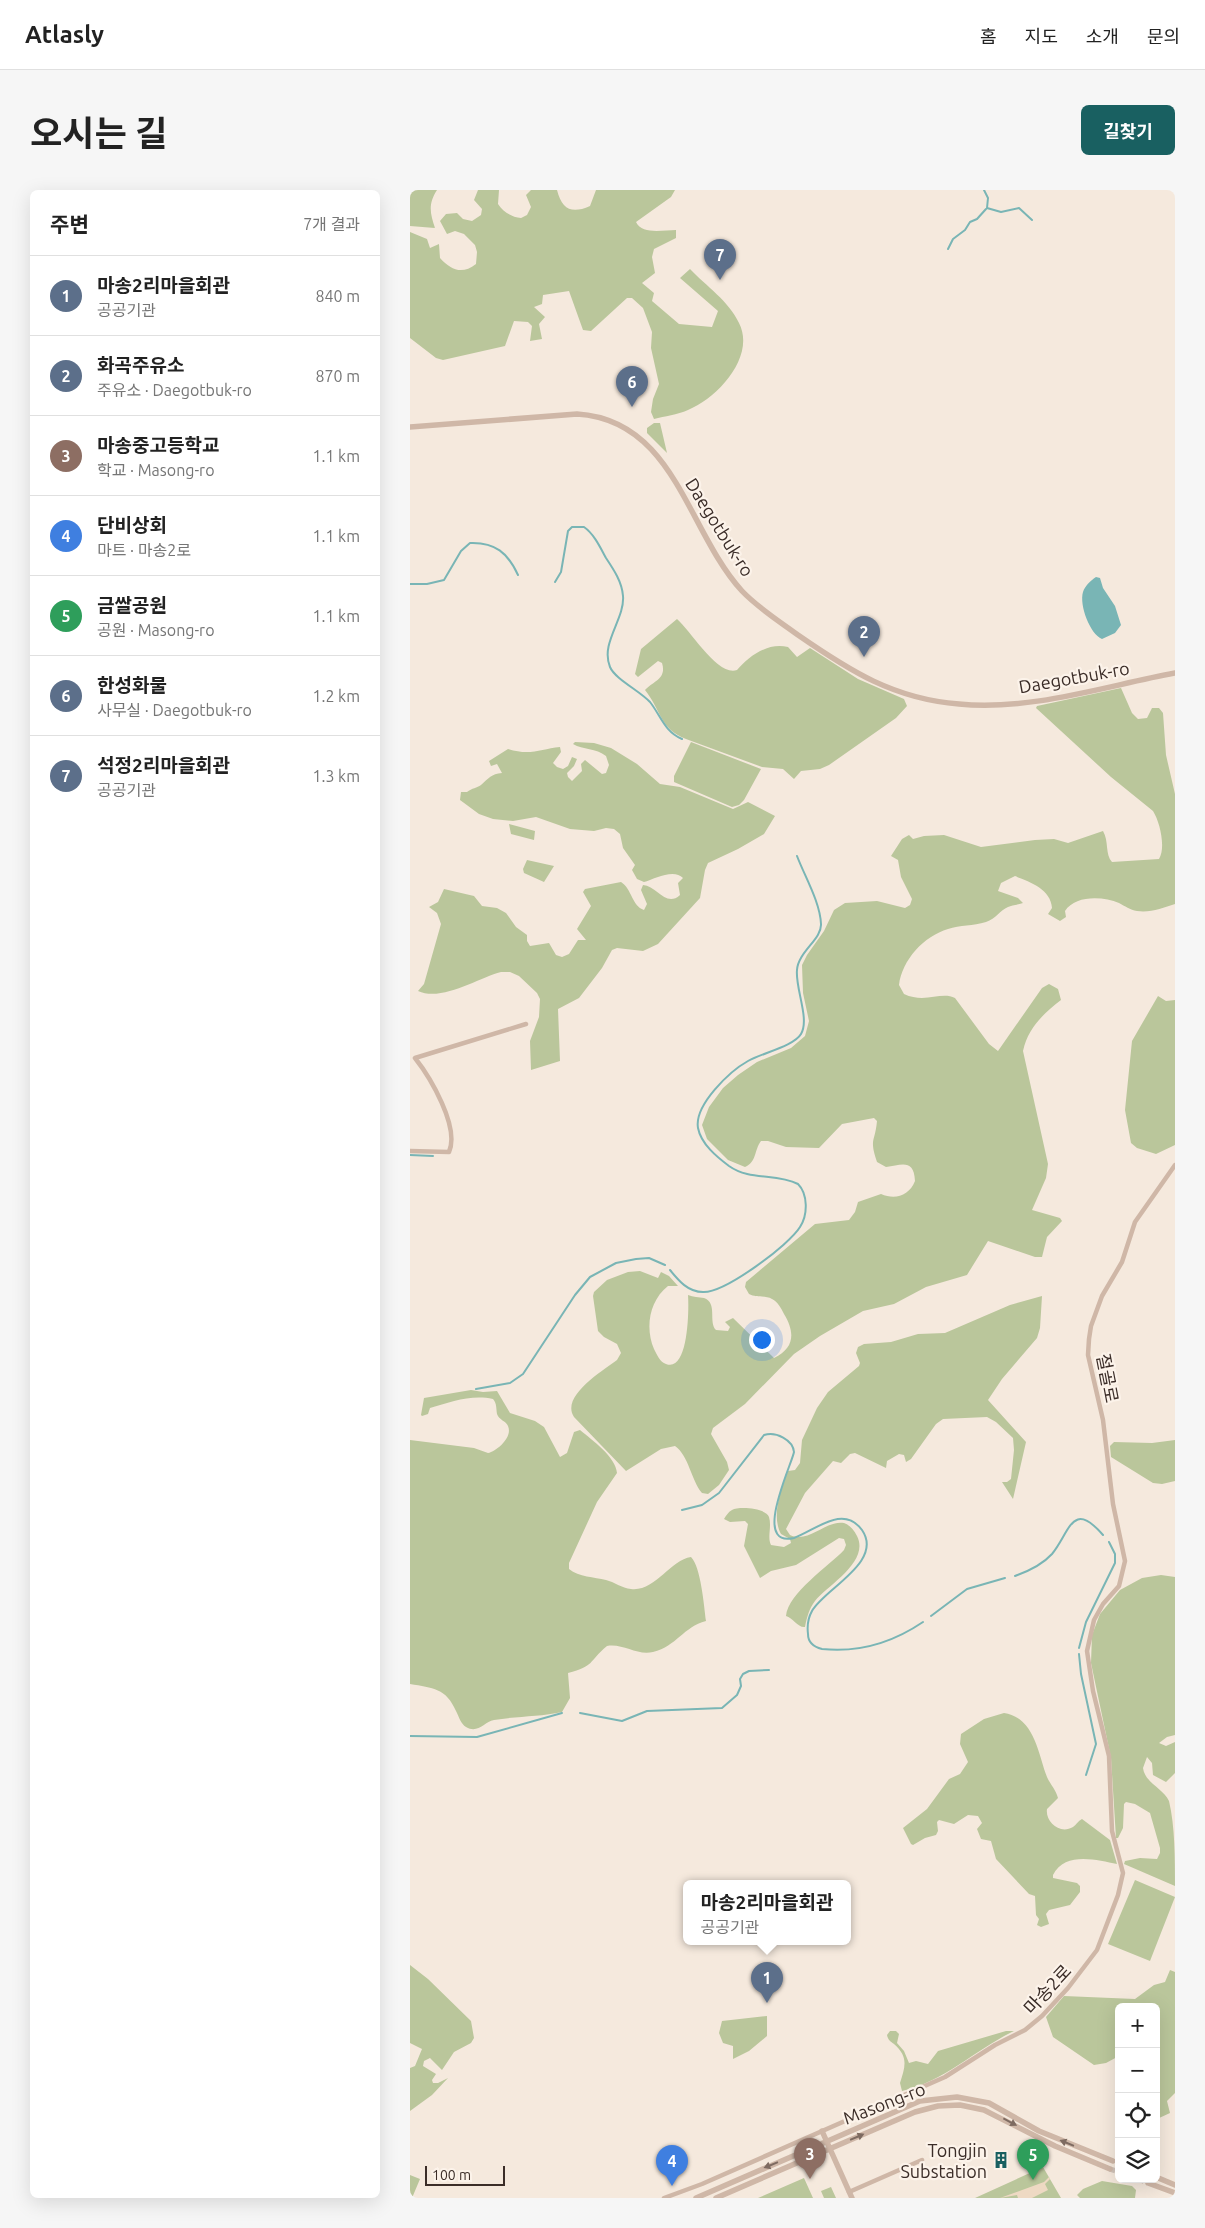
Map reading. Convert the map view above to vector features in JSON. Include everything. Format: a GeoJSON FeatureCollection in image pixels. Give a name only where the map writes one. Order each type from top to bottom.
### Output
{"type":"FeatureCollection","features":[{"type":"Feature","properties":{"kind":"street","name":"Daegotbuk-ro"},"geometry":{"type":"LineString","coordinates":[[410,427],[578,414],[604,418],[628,429],[642,438],[662,460],[731,577],[752,601],[845,667],[872,682],[898,692],[958,704],[1004,704],[1065,695],[1175,673]]}},
{"type":"Feature","properties":{"kind":"street"},"geometry":{"type":"LineString","coordinates":[[410,1150],[449,1152],[452,1143],[447,1115],[431,1081],[415,1058],[526,1024]]}},
{"type":"Feature","properties":{"kind":"street","name":"절골로"},"geometry":{"type":"LineString","coordinates":[[1119,1586],[1123,1573],[1124,1553],[1113,1504],[1100,1405],[1088,1355],[1088,1339],[1102,1296],[1124,1256],[1135,1222],[1175,1165]]}},
{"type":"Feature","properties":{"kind":"street","name":"마송2로"},"geometry":{"type":"LineString","coordinates":[[664,2198],[674,2196],[944,2077],[995,2045],[1025,2030],[1038,2020],[1068,1988],[1097,1950],[1116,1902],[1123,1873],[1112,1831],[1109,1756],[1090,1677],[1087,1651],[1094,1620],[1103,1604],[1119,1586]]}},
{"type":"Feature","properties":{"kind":"street","name":"Masong-ro"},"geometry":{"type":"LineString","coordinates":[[696,2198],[920,2101],[958,2098],[989,2103],[1047,2134],[1113,2161]]}},
{"type":"Feature","properties":{"kind":"street","name":"Masong-ro"},"geometry":{"type":"LineString","coordinates":[[716,2198],[915,2112],[938,2106],[960,2105],[984,2110],[1055,2146],[1110,2169]]}},
{"type":"Feature","properties":{"kind":"street"},"geometry":{"type":"LineString","coordinates":[[822,2131],[851,2195],[922,2160]]}},
{"type":"Feature","properties":{"kind":"street"},"geometry":{"type":"LineString","coordinates":[[1160,2179],[1175,2185]]}},
{"type":"Feature","properties":{"kind":"street"},"geometry":{"type":"LineString","coordinates":[[1148,2183],[1175,2193]]}},
{"type":"Feature","properties":{"kind":"green space"},"geometry":{"type":"Polygon","coordinates":[[[414,190],[437,190],[432,200],[431,209],[435,228],[410,226],[410,193],[414,190]]]}},
{"type":"Feature","properties":{"kind":"green space"},"geometry":{"type":"Polygon","coordinates":[[[478,190],[499,190],[498,204],[500,207],[508,214],[521,218],[527,215],[531,207],[526,195],[531,190],[557,190],[565,206],[578,210],[590,206],[596,190],[675,190],[671,197],[636,222],[643,229],[648,230],[676,230],[676,238],[654,249],[652,257],[655,273],[642,283],[654,293],[652,301],[679,324],[712,327],[718,311],[680,278],[690,269],[729,307],[739,323],[743,336],[742,349],[738,362],[722,386],[700,404],[688,410],[654,419],[651,412],[653,399],[659,384],[651,348],[652,332],[643,308],[632,298],[627,298],[591,331],[583,330],[569,291],[543,295],[542,304],[534,307],[545,317],[539,324],[542,339],[530,341],[532,326],[528,322],[514,321],[505,346],[443,360],[436,358],[410,338],[410,232],[427,239],[430,248],[439,244],[440,258],[448,266],[461,270],[476,264],[477,252],[475,245],[464,234],[455,231],[447,234],[440,221],[446,214],[457,213],[463,219],[472,221],[481,215],[482,209],[474,200],[478,190]]]}},
{"type":"Feature","properties":{"kind":"green space"},"geometry":{"type":"Polygon","coordinates":[[[654,423],[660,423],[667,453],[647,433],[647,428],[654,423]]]}},
{"type":"Feature","properties":{"kind":"green space"},"geometry":{"type":"Polygon","coordinates":[[[677,619],[705,652],[722,667],[737,670],[753,655],[766,648],[788,647],[797,657],[810,648],[858,679],[904,699],[907,706],[896,718],[829,765],[820,769],[801,771],[794,779],[783,769],[762,767],[686,739],[671,730],[645,690],[663,673],[662,663],[658,661],[638,677],[635,674],[641,649],[677,619]]]}},
{"type":"Feature","properties":{"kind":"green space"},"geometry":{"type":"Polygon","coordinates":[[[1121,688],[1132,713],[1138,719],[1147,718],[1152,708],[1159,708],[1163,713],[1166,755],[1175,794],[1175,904],[1156,910],[1137,911],[1105,899],[1090,898],[1075,902],[1065,911],[1066,917],[1060,921],[1048,914],[1052,908],[1051,901],[1044,891],[1015,876],[1001,883],[998,891],[1018,898],[1023,903],[1005,908],[993,919],[986,922],[953,928],[939,932],[931,937],[909,958],[899,985],[904,994],[912,997],[950,996],[955,998],[989,1044],[998,1051],[1042,988],[1049,984],[1058,989],[1061,1000],[1032,1028],[1023,1051],[1048,1164],[1046,1178],[1032,1210],[1060,1218],[1062,1221],[1047,1237],[1042,1257],[1035,1257],[988,1241],[967,1275],[926,1287],[894,1304],[863,1311],[820,1336],[794,1354],[745,1404],[713,1428],[711,1434],[727,1462],[729,1470],[719,1485],[708,1494],[702,1493],[698,1488],[684,1456],[675,1446],[661,1449],[626,1471],[574,1417],[571,1409],[578,1392],[585,1384],[617,1360],[621,1353],[617,1344],[604,1337],[598,1331],[594,1292],[607,1280],[628,1272],[640,1271],[658,1278],[661,1272],[669,1276],[678,1286],[668,1286],[662,1292],[653,1307],[649,1324],[654,1349],[660,1360],[666,1364],[674,1364],[679,1359],[683,1349],[688,1324],[688,1295],[708,1300],[711,1304],[716,1330],[728,1331],[730,1327],[725,1322],[733,1318],[774,1358],[786,1349],[791,1339],[788,1321],[776,1302],[769,1298],[749,1294],[745,1287],[746,1282],[815,1224],[849,1220],[855,1212],[858,1202],[881,1194],[891,1197],[901,1195],[909,1190],[915,1181],[912,1169],[909,1166],[902,1164],[886,1167],[877,1162],[873,1144],[877,1121],[874,1118],[842,1124],[819,1148],[786,1147],[768,1141],[761,1141],[752,1162],[745,1167],[728,1160],[707,1139],[702,1125],[709,1107],[723,1088],[738,1075],[757,1062],[791,1048],[805,1036],[809,1021],[803,993],[802,965],[824,931],[834,910],[845,903],[877,901],[905,908],[910,905],[912,899],[901,877],[898,860],[891,856],[902,839],[909,835],[913,839],[924,836],[944,835],[981,847],[1054,839],[1068,843],[1103,831],[1108,856],[1112,862],[1159,859],[1162,842],[1158,822],[1153,811],[1111,777],[1036,708],[1037,706],[1121,688]]]}},
{"type":"Feature","properties":{"kind":"green space"},"geometry":{"type":"Polygon","coordinates":[[[575,742],[594,743],[611,748],[637,764],[660,784],[680,787],[733,809],[748,802],[775,816],[764,834],[708,863],[700,898],[658,944],[643,951],[617,948],[612,950],[602,968],[579,998],[558,1009],[560,1061],[531,1070],[530,1041],[539,1017],[540,999],[537,993],[519,976],[510,972],[501,972],[460,988],[438,994],[418,991],[424,984],[441,924],[437,913],[429,907],[438,902],[444,889],[474,896],[482,906],[497,908],[506,913],[516,927],[527,935],[527,941],[530,946],[549,943],[556,955],[562,957],[569,954],[578,940],[586,940],[577,929],[591,906],[583,892],[585,889],[621,882],[628,889],[637,905],[644,910],[647,904],[641,890],[643,885],[670,899],[680,895],[678,883],[683,878],[679,875],[669,874],[644,882],[637,879],[632,870],[635,865],[623,848],[620,834],[614,829],[606,828],[594,831],[570,829],[536,817],[513,821],[493,819],[479,814],[460,800],[461,792],[467,792],[481,785],[493,775],[502,773],[497,764],[491,766],[489,761],[508,749],[529,752],[560,747],[561,752],[553,763],[557,767],[563,769],[568,766],[572,757],[577,759],[574,766],[567,773],[572,781],[582,771],[581,764],[585,760],[602,774],[606,773],[609,765],[606,756],[573,744],[575,742]]]}},
{"type":"Feature","properties":{"kind":"green space"},"geometry":{"type":"Polygon","coordinates":[[[691,742],[761,769],[744,800],[739,805],[732,807],[674,782],[674,776],[691,742]]]}},
{"type":"Feature","properties":{"kind":"green space"},"geometry":{"type":"Polygon","coordinates":[[[509,824],[535,831],[534,840],[511,834],[509,824]]]}},
{"type":"Feature","properties":{"kind":"green space"},"geometry":{"type":"Polygon","coordinates":[[[527,860],[554,866],[544,882],[524,873],[523,869],[527,860]]]}},
{"type":"Feature","properties":{"kind":"green space"},"geometry":{"type":"Polygon","coordinates":[[[1158,996],[1166,1001],[1175,1000],[1175,1145],[1156,1154],[1137,1148],[1131,1143],[1125,1110],[1132,1041],[1158,996]]]}},
{"type":"Feature","properties":{"kind":"green space"},"geometry":{"type":"Polygon","coordinates":[[[1042,1296],[1040,1328],[1037,1338],[1002,1379],[988,1400],[1026,1442],[1013,1499],[1002,1482],[1007,1482],[1011,1479],[1014,1450],[1013,1438],[996,1422],[987,1417],[943,1419],[936,1424],[911,1459],[906,1462],[904,1455],[899,1454],[887,1461],[886,1468],[855,1453],[850,1454],[841,1463],[833,1461],[805,1493],[786,1529],[790,1535],[797,1537],[810,1534],[830,1525],[844,1523],[852,1528],[857,1536],[858,1555],[846,1572],[815,1601],[808,1613],[805,1627],[800,1626],[786,1616],[788,1607],[801,1589],[844,1550],[846,1545],[844,1539],[839,1538],[796,1565],[771,1571],[760,1578],[744,1546],[748,1524],[745,1521],[730,1522],[724,1519],[729,1512],[735,1509],[758,1510],[769,1517],[769,1539],[771,1545],[784,1547],[791,1543],[790,1539],[781,1534],[777,1519],[778,1502],[788,1471],[795,1470],[800,1463],[802,1440],[817,1408],[828,1392],[859,1366],[860,1363],[856,1353],[858,1347],[864,1344],[891,1342],[918,1334],[945,1333],[1010,1305],[1042,1296]]]}},
{"type":"Feature","properties":{"kind":"green space"},"geometry":{"type":"Polygon","coordinates":[[[471,1390],[483,1392],[497,1391],[510,1413],[535,1421],[544,1427],[560,1457],[567,1453],[574,1432],[580,1430],[603,1449],[616,1467],[617,1473],[597,1502],[569,1563],[569,1569],[582,1575],[606,1580],[631,1589],[640,1589],[648,1586],[683,1559],[691,1557],[700,1578],[706,1621],[691,1628],[668,1645],[653,1652],[647,1653],[619,1646],[607,1646],[587,1666],[568,1673],[570,1698],[562,1712],[494,1720],[474,1729],[470,1729],[463,1724],[452,1703],[443,1693],[432,1688],[410,1684],[410,1440],[474,1448],[488,1453],[500,1446],[506,1439],[509,1430],[507,1424],[498,1416],[493,1399],[477,1397],[461,1399],[430,1408],[428,1414],[421,1415],[424,1398],[471,1390]]]}},
{"type":"Feature","properties":{"kind":"green space"},"geometry":{"type":"Polygon","coordinates":[[[1175,1440],[1175,1481],[1162,1484],[1153,1483],[1111,1457],[1110,1446],[1114,1442],[1152,1443],[1175,1440]]]}},
{"type":"Feature","properties":{"kind":"green space"},"geometry":{"type":"Polygon","coordinates":[[[1161,1575],[1175,1577],[1175,1735],[1167,1737],[1159,1743],[1166,1746],[1175,1742],[1175,1773],[1166,1782],[1153,1775],[1152,1763],[1147,1757],[1143,1768],[1147,1778],[1163,1792],[1169,1801],[1174,1832],[1175,1886],[1124,1864],[1125,1861],[1140,1858],[1157,1859],[1160,1848],[1150,1813],[1135,1804],[1126,1802],[1124,1804],[1123,1828],[1118,1838],[1116,1838],[1111,1758],[1091,1663],[1092,1635],[1100,1614],[1120,1590],[1142,1578],[1161,1575]]]}},
{"type":"Feature","properties":{"kind":"green space"},"geometry":{"type":"Polygon","coordinates":[[[1004,1713],[1014,1716],[1023,1722],[1034,1738],[1047,1777],[1058,1798],[1047,1809],[1048,1818],[1051,1823],[1059,1828],[1068,1829],[1082,1819],[1110,1840],[1117,1864],[1082,1859],[1073,1860],[1058,1867],[1053,1878],[1077,1883],[1080,1886],[1080,1892],[1070,1905],[1049,1910],[1046,1914],[1049,1924],[1041,1927],[1037,1925],[1039,1919],[1036,1915],[1035,1896],[1029,1894],[996,1859],[991,1841],[981,1839],[977,1829],[982,1823],[978,1816],[968,1815],[954,1824],[939,1820],[937,1822],[938,1831],[936,1835],[925,1838],[913,1845],[903,1828],[927,1809],[949,1779],[960,1774],[968,1762],[960,1744],[961,1734],[984,1719],[1004,1713]]]}},
{"type":"Feature","properties":{"kind":"green space"},"geometry":{"type":"Polygon","coordinates":[[[1135,1880],[1175,1897],[1150,1961],[1108,1944],[1135,1880]]]}},
{"type":"Feature","properties":{"kind":"green space"},"geometry":{"type":"Polygon","coordinates":[[[410,1965],[428,1979],[471,2021],[474,2038],[471,2043],[454,2052],[442,2070],[430,2058],[424,2061],[423,2066],[436,2074],[432,2080],[433,2083],[438,2083],[448,2078],[432,2095],[410,2111],[410,2068],[415,2066],[422,2049],[410,2043],[410,1965]]]}},
{"type":"Feature","properties":{"kind":"green space"},"geometry":{"type":"Polygon","coordinates":[[[1170,1970],[1175,1972],[1175,2093],[1167,2101],[1170,2113],[1160,2118],[1160,2003],[1115,2003],[1115,2058],[1106,2063],[1094,2065],[1053,2037],[1046,2017],[1064,1996],[1135,1999],[1154,1985],[1165,1982],[1170,1970]]]}},
{"type":"Feature","properties":{"kind":"green space"},"geometry":{"type":"Polygon","coordinates":[[[767,2016],[767,2036],[749,2051],[733,2059],[733,2046],[723,2043],[719,2033],[722,2021],[767,2016]]]}},
{"type":"Feature","properties":{"kind":"green space"},"geometry":{"type":"Polygon","coordinates":[[[890,2031],[896,2031],[899,2034],[897,2043],[904,2051],[909,2063],[916,2061],[928,2064],[938,2051],[1006,2031],[1014,2031],[946,2073],[917,2087],[902,2091],[900,2083],[904,2058],[899,2049],[889,2040],[887,2035],[890,2031]]]}},
{"type":"Feature","properties":{"kind":"green space"},"geometry":{"type":"Polygon","coordinates":[[[1043,2167],[1061,2198],[975,2198],[1043,2167]]]}},
{"type":"Feature","properties":{"kind":"green space"},"geometry":{"type":"Polygon","coordinates":[[[410,2175],[420,2179],[412,2198],[410,2198],[410,2175]]]}},
{"type":"Feature","properties":{"kind":"green space"},"geometry":{"type":"Polygon","coordinates":[[[804,2178],[813,2198],[758,2198],[804,2178]]]}},
{"type":"Feature","properties":{"kind":"green space"},"geometry":{"type":"Polygon","coordinates":[[[1102,2181],[1132,2186],[1136,2190],[1135,2198],[1080,2198],[1077,2195],[1083,2189],[1102,2181]]]}},
{"type":"Feature","properties":{"kind":"green space"},"geometry":{"type":"Polygon","coordinates":[[[831,2187],[836,2198],[824,2198],[821,2191],[831,2187]]]}},
{"type":"Feature","properties":{"kind":"shaded area"},"geometry":{"type":"Polygon","coordinates":[[[1049,2177],[1050,2179],[1045,2184],[1048,2190],[1032,2198],[1018,2198],[1017,2195],[1000,2198],[1044,2182],[1049,2177]]]}},
{"type":"Feature","properties":{"kind":"water"},"geometry":{"type":"Polygon","coordinates":[[[1096,577],[1100,578],[1103,588],[1115,606],[1121,625],[1115,633],[1102,639],[1093,631],[1086,618],[1082,598],[1088,584],[1096,577]]]}},
{"type":"Feature","properties":{"kind":"waterway"},"geometry":{"type":"LineString","coordinates":[[984,190],[988,198],[987,208],[1001,212],[1019,208],[1032,220]]}},
{"type":"Feature","properties":{"kind":"waterway"},"geometry":{"type":"LineString","coordinates":[[948,249],[953,239],[986,209]]}},
{"type":"Feature","properties":{"kind":"waterway"},"geometry":{"type":"LineString","coordinates":[[555,582],[561,572],[568,531],[572,527],[584,527],[591,533],[617,576],[623,596],[623,605],[608,649],[610,667],[617,676],[650,702],[671,732],[682,739]]}},
{"type":"Feature","properties":{"kind":"waterway"},"geometry":{"type":"LineString","coordinates":[[410,584],[427,584],[444,580],[461,551],[470,543],[487,544],[500,550],[510,561],[518,575]]}},
{"type":"Feature","properties":{"kind":"waterway"},"geometry":{"type":"LineString","coordinates":[[670,1270],[688,1288],[698,1292],[713,1290],[726,1285],[756,1267],[794,1235],[803,1222],[806,1205],[804,1193],[798,1184],[737,1171],[710,1150],[702,1139],[698,1128],[698,1119],[707,1099],[732,1072],[754,1058],[785,1046],[801,1034],[804,1020],[797,977],[798,963],[818,935],[821,924],[815,898],[797,856]]}},
{"type":"Feature","properties":{"kind":"waterway"},"geometry":{"type":"LineString","coordinates":[[410,1155],[433,1156]]}},
{"type":"Feature","properties":{"kind":"waterway"},"geometry":{"type":"LineString","coordinates":[[476,1389],[510,1383],[523,1374],[575,1295],[590,1277],[616,1263],[636,1259],[649,1258],[665,1265]]}},
{"type":"Feature","properties":{"kind":"waterway"},"geometry":{"type":"LineString","coordinates":[[682,1510],[702,1505],[719,1493],[764,1435],[779,1435],[791,1444],[794,1452],[777,1503],[776,1530],[782,1538],[794,1538],[829,1521],[846,1519],[855,1523],[862,1530],[867,1542],[865,1553],[859,1564],[812,1611],[808,1625],[810,1642],[822,1649],[862,1648],[899,1636],[923,1622]]}},
{"type":"Feature","properties":{"kind":"waterway"},"geometry":{"type":"LineString","coordinates":[[1015,1576],[1035,1567],[1048,1558],[1068,1529],[1078,1519],[1093,1525],[1103,1535]]}},
{"type":"Feature","properties":{"kind":"waterway"},"geometry":{"type":"LineString","coordinates":[[1079,1648],[1086,1622],[1115,1563],[1115,1554],[1109,1542]]}},
{"type":"Feature","properties":{"kind":"waterway"},"geometry":{"type":"LineString","coordinates":[[931,1616],[967,1589],[1005,1578]]}},
{"type":"Feature","properties":{"kind":"waterway"},"geometry":{"type":"LineString","coordinates":[[1079,1654],[1081,1674],[1096,1744],[1086,1775]]}},
{"type":"Feature","properties":{"kind":"waterway"},"geometry":{"type":"LineString","coordinates":[[580,1713],[622,1721],[647,1711],[722,1708],[737,1695],[741,1686],[740,1679],[743,1674],[749,1671],[769,1670]]}},
{"type":"Feature","properties":{"kind":"waterway"},"geometry":{"type":"LineString","coordinates":[[410,1736],[477,1737],[562,1713]]}},
{"type":"Feature","properties":{"kind":"tunnel"},"geometry":{"type":"LineString","coordinates":[[1110,2169],[1115,2171]]}},
{"type":"Feature","properties":{"kind":"place","name":"석정2리마을회관"},"geometry":{"type":"Point","coordinates":[720,280]}},
{"type":"Feature","properties":{"kind":"place","name":"한성화물"},"geometry":{"type":"Point","coordinates":[632,407]}},
{"type":"Feature","properties":{"kind":"place","name":"화곡주유소"},"geometry":{"type":"Point","coordinates":[864,657]}},
{"type":"Feature","properties":{"kind":"place","name":"마송2리마을회관"},"geometry":{"type":"Point","coordinates":[767,2003]}},
{"type":"Feature","properties":{"kind":"place","name":"Tongjin Substation"},"geometry":{"type":"Point","coordinates":[1001,2160]}},
{"type":"Feature","properties":{"kind":"place","name":"마송중고등학교"},"geometry":{"type":"Point","coordinates":[810,2179]}},
{"type":"Feature","properties":{"kind":"place","name":"금쌀공원"},"geometry":{"type":"Point","coordinates":[1033,2180]}},
{"type":"Feature","properties":{"kind":"place","name":"단비상회"},"geometry":{"type":"Point","coordinates":[672,2186]}}]}
